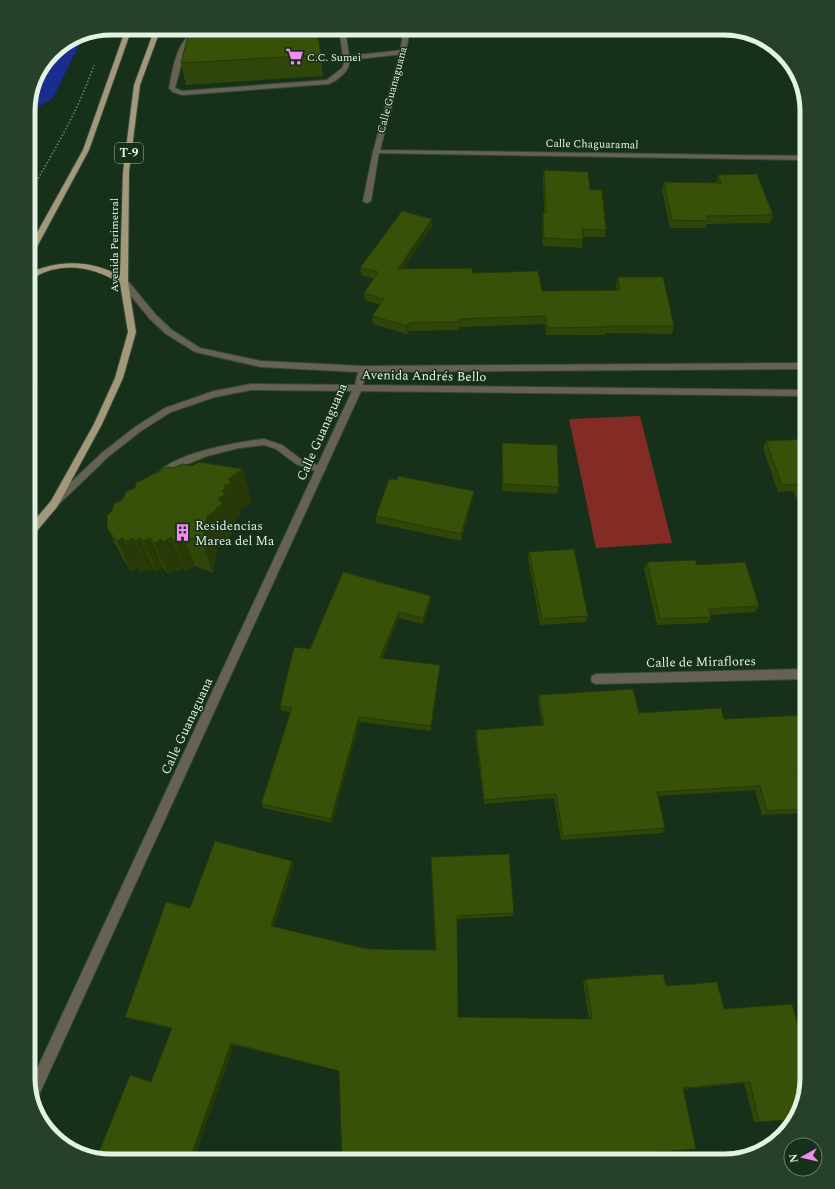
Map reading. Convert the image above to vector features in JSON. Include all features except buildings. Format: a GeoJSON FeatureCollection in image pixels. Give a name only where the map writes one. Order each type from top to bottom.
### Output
{"type":"FeatureCollection","features":[{"type":"Feature","properties":{"kind":"main road"},"geometry":{"type":"LineString","coordinates":[[35,243],[86,150],[127,35]]}},
{"type":"Feature","properties":{"kind":"main road","name":"Avenida Perimetral"},"geometry":{"type":"LineString","coordinates":[[35,527],[54,504],[98,424],[119,378],[132,332],[124,282],[126,172],[137,85],[155,35]]}},
{"type":"Feature","properties":{"kind":"main road"},"geometry":{"type":"LineString","coordinates":[[35,272],[51,267],[74,265],[94,267],[113,274],[124,282]]}},
{"type":"Feature","properties":{"kind":"main road","name":"T-9"},"geometry":{"type":"LineString","coordinates":[[35,519],[54,504]]}},
{"type":"Feature","properties":{"kind":"street"},"geometry":{"type":"LineString","coordinates":[[194,35],[186,41],[182,49],[172,88],[175,91],[182,93],[329,82],[344,69],[347,64],[343,35]]}},
{"type":"Feature","properties":{"kind":"street","name":"Calle Guanaguana"},"geometry":{"type":"LineString","coordinates":[[367,201],[376,152],[403,52],[406,35]]}},
{"type":"Feature","properties":{"kind":"street"},"geometry":{"type":"LineString","coordinates":[[347,58],[403,52]]}},
{"type":"Feature","properties":{"kind":"street","name":"Calle Chaguaramal"},"geometry":{"type":"LineString","coordinates":[[376,152],[800,158]]}},
{"type":"Feature","properties":{"kind":"street","name":"Avenida Andrés Bello"},"geometry":{"type":"LineString","coordinates":[[124,282],[153,317],[169,332],[198,350],[261,364],[363,369],[800,366]]}},
{"type":"Feature","properties":{"kind":"street","name":"Calle Guanaguana"},"geometry":{"type":"LineString","coordinates":[[36,1086],[358,388],[363,369]]}},
{"type":"Feature","properties":{"kind":"street","name":"Avenida Andrés Bello"},"geometry":{"type":"LineString","coordinates":[[54,504],[106,454],[138,429],[168,410],[214,394],[251,387],[800,393]]}},
{"type":"Feature","properties":{"kind":"street"},"geometry":{"type":"LineString","coordinates":[[154,482],[175,466],[193,457],[239,445],[264,442],[279,447],[299,462],[321,469]]}},
{"type":"Feature","properties":{"kind":"street","name":"Calle de Miraflores"},"geometry":{"type":"LineString","coordinates":[[596,679],[800,674]]}},
{"type":"Feature","properties":{"kind":"path"},"geometry":{"type":"LineString","coordinates":[[35,183],[65,132],[96,61]]}},
{"type":"Feature","properties":{"kind":"shaded area"},"geometry":{"type":"Polygon","coordinates":[[[81,42],[53,98],[35,109],[38,92],[45,73],[57,57],[73,45],[81,42]]]}},
{"type":"Feature","properties":{"kind":"shaded area"},"geometry":{"type":"Polygon","coordinates":[[[640,416],[672,543],[596,548],[569,419],[640,416]]]}},
{"type":"Feature","properties":{"kind":"place","name":"C.C. Sumei"},"geometry":{"type":"Point","coordinates":[294,57]}},
{"type":"Feature","properties":{"kind":"place","name":"Residencias Marea del Ma"},"geometry":{"type":"Point","coordinates":[182,533]}}]}
